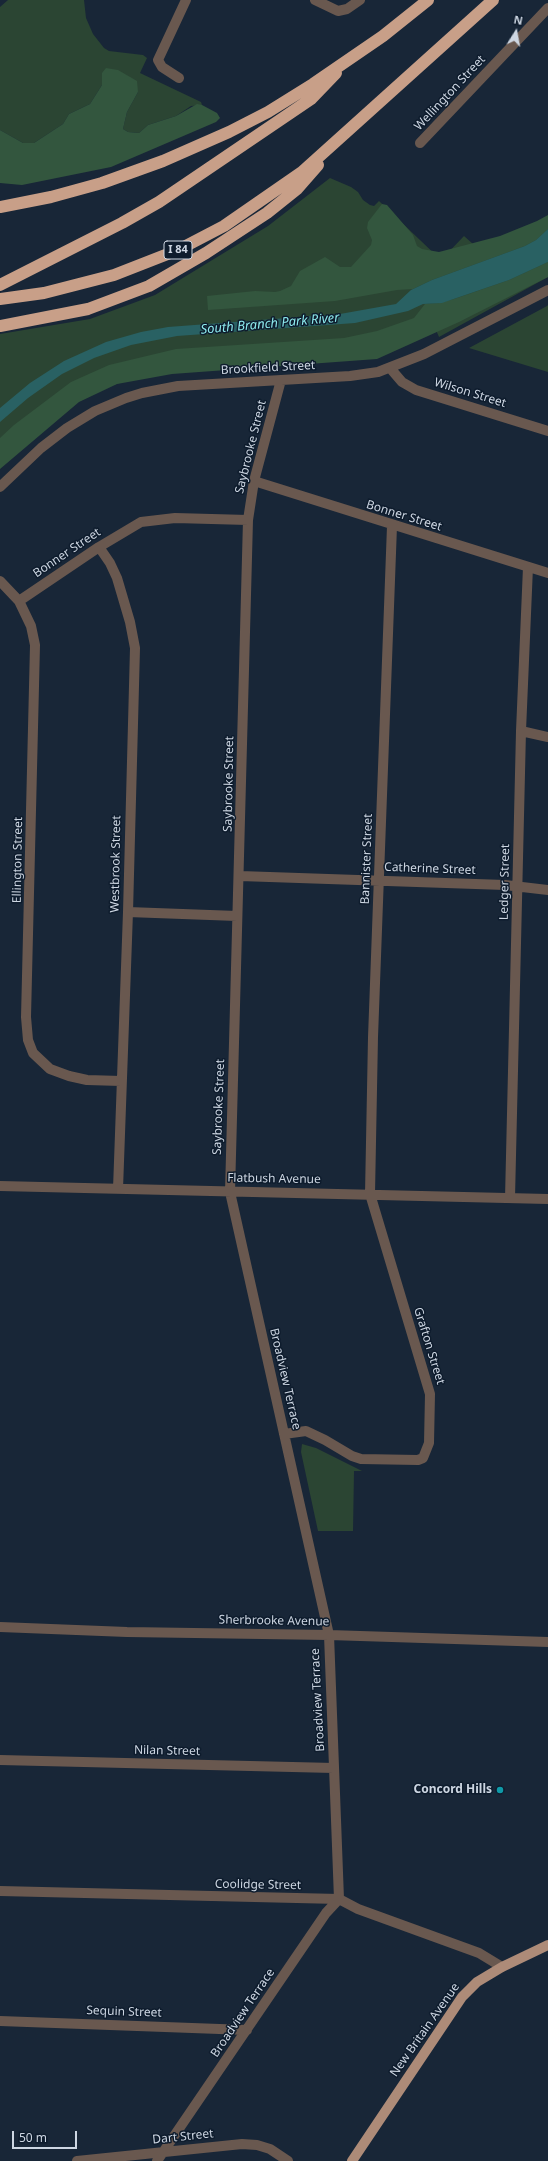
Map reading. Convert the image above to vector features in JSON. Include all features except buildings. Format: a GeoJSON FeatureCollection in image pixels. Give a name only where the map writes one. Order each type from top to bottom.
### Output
{"type":"FeatureCollection","features":[{"type":"Feature","properties":{"kind":"highway"},"geometry":{"type":"LineString","coordinates":[[0,207],[51,197],[96,185],[163,161],[229,132],[274,109],[343,64],[428,0]]}},
{"type":"Feature","properties":{"kind":"highway","name":"I 84"},"geometry":{"type":"LineString","coordinates":[[0,299],[44,293],[114,275],[178,250],[240,216],[302,178],[329,148],[493,0]]}},
{"type":"Feature","properties":{"kind":"highway"},"geometry":{"type":"LineString","coordinates":[[0,285],[135,216],[286,116],[321,90],[343,64]]}},
{"type":"Feature","properties":{"kind":"highway"},"geometry":{"type":"LineString","coordinates":[[0,326],[88,310],[145,288],[178,270],[245,228],[284,201],[302,178]]}},
{"type":"Feature","properties":{"kind":"main road","name":"New Britain Avenue"},"geometry":{"type":"LineString","coordinates":[[352,2161],[462,1998],[477,1982],[502,1967],[548,1945]]}},
{"type":"Feature","properties":{"kind":"street"},"geometry":{"type":"LineString","coordinates":[[179,78],[162,68],[158,63],[186,0]]}},
{"type":"Feature","properties":{"kind":"street"},"geometry":{"type":"LineString","coordinates":[[315,0],[338,11],[347,8],[360,0]]}},
{"type":"Feature","properties":{"kind":"street","name":"Wellington Street"},"geometry":{"type":"LineString","coordinates":[[420,143],[548,8]]}},
{"type":"Feature","properties":{"kind":"street","name":"Brookfield Street"},"geometry":{"type":"LineString","coordinates":[[0,487],[42,448],[67,428],[95,412],[126,398],[142,393],[178,386],[363,375],[390,368],[424,354],[548,290]]}},
{"type":"Feature","properties":{"kind":"street","name":"Wilson Street"},"geometry":{"type":"LineString","coordinates":[[390,368],[402,382],[416,390],[548,431]]}},
{"type":"Feature","properties":{"kind":"street","name":"Saybrooke Street"},"geometry":{"type":"LineString","coordinates":[[230,1192],[237,916],[240,876],[248,520],[254,481],[281,380]]}},
{"type":"Feature","properties":{"kind":"street","name":"Bonner Street"},"geometry":{"type":"LineString","coordinates":[[254,481],[392,526],[548,573]]}},
{"type":"Feature","properties":{"kind":"street","name":"Bonner Street"},"geometry":{"type":"LineString","coordinates":[[19,601],[99,547],[141,522],[175,518],[248,520]]}},
{"type":"Feature","properties":{"kind":"street","name":"Bannister Street"},"geometry":{"type":"LineString","coordinates":[[370,1194],[379,881],[392,526]]}},
{"type":"Feature","properties":{"kind":"street","name":"Westbrook Street"},"geometry":{"type":"LineString","coordinates":[[99,547],[110,563],[117,578],[124,599],[135,648],[128,912],[118,1189]]}},
{"type":"Feature","properties":{"kind":"street","name":"Ledger Street"},"geometry":{"type":"LineString","coordinates":[[510,1198],[521,732],[528,568]]}},
{"type":"Feature","properties":{"kind":"street","name":"Ellington Street"},"geometry":{"type":"LineString","coordinates":[[0,581],[19,601],[31,626],[36,645],[26,1017],[28,1040],[33,1053],[50,1069],[69,1076],[87,1080],[121,1081]]}},
{"type":"Feature","properties":{"kind":"street"},"geometry":{"type":"LineString","coordinates":[[521,732],[548,737]]}},
{"type":"Feature","properties":{"kind":"street","name":"Catherine Street"},"geometry":{"type":"LineString","coordinates":[[240,876],[518,886],[548,890]]}},
{"type":"Feature","properties":{"kind":"street"},"geometry":{"type":"LineString","coordinates":[[128,912],[237,916]]}},
{"type":"Feature","properties":{"kind":"street","name":"Flatbush Avenue"},"geometry":{"type":"LineString","coordinates":[[0,1186],[548,1199]]}},
{"type":"Feature","properties":{"kind":"street","name":"Broadview Terrace"},"geometry":{"type":"LineString","coordinates":[[157,2161],[326,1913],[339,1899],[328,1635],[230,1192]]}},
{"type":"Feature","properties":{"kind":"street","name":"Grafton Street"},"geometry":{"type":"LineString","coordinates":[[284,1434],[306,1432],[325,1440],[352,1456],[361,1459],[412,1461],[423,1458],[427,1451],[430,1394],[370,1194]]}},
{"type":"Feature","properties":{"kind":"street","name":"Sherbrooke Avenue"},"geometry":{"type":"LineString","coordinates":[[0,1627],[127,1632],[328,1635],[548,1642]]}},
{"type":"Feature","properties":{"kind":"street","name":"Nilan Street"},"geometry":{"type":"LineString","coordinates":[[0,1760],[334,1768]]}},
{"type":"Feature","properties":{"kind":"street","name":"Coolidge Street"},"geometry":{"type":"LineString","coordinates":[[0,1891],[339,1899],[358,1909],[479,1952],[502,1967]]}},
{"type":"Feature","properties":{"kind":"street","name":"Sequin Street"},"geometry":{"type":"LineString","coordinates":[[0,2021],[247,2030]]}},
{"type":"Feature","properties":{"kind":"street","name":"Dart Street"},"geometry":{"type":"LineString","coordinates":[[77,2161],[242,2144],[257,2145],[270,2149],[288,2161]]}},
{"type":"Feature","properties":{"kind":"shaded area"},"geometry":{"type":"Polygon","coordinates":[[[8,0],[84,0],[86,18],[93,34],[104,48],[109,51],[143,55],[147,58],[140,73],[201,102],[202,105],[191,106],[176,116],[148,125],[139,133],[128,132],[123,129],[127,112],[138,92],[102,73],[102,85],[90,104],[69,114],[63,124],[34,143],[23,143],[0,130],[0,7],[8,0]]]}},
{"type":"Feature","properties":{"kind":"shaded area"},"geometry":{"type":"Polygon","coordinates":[[[106,68],[118,70],[137,81],[138,92],[127,112],[123,129],[128,132],[139,133],[148,125],[176,116],[197,104],[217,113],[220,118],[216,122],[111,167],[22,185],[0,183],[0,130],[23,143],[34,143],[63,124],[69,114],[90,104],[102,85],[102,73],[106,68]]]}},
{"type":"Feature","properties":{"kind":"shaded area"},"geometry":{"type":"Polygon","coordinates":[[[330,178],[351,187],[370,205],[374,206],[379,201],[441,260],[464,236],[482,252],[548,216],[548,277],[439,337],[436,330],[389,353],[151,374],[113,385],[70,406],[0,464],[0,334],[90,319],[155,295],[268,226],[330,178]]]}},
{"type":"Feature","properties":{"kind":"shaded area"},"geometry":{"type":"Polygon","coordinates":[[[382,204],[387,205],[413,235],[417,246],[422,249],[439,252],[500,236],[548,215],[548,229],[536,240],[525,246],[432,280],[413,289],[397,290],[335,301],[208,310],[207,296],[255,291],[280,291],[291,286],[300,271],[325,257],[340,267],[351,267],[371,245],[372,240],[367,228],[368,222],[382,204]]]}},
{"type":"Feature","properties":{"kind":"shaded area"},"geometry":{"type":"Polygon","coordinates":[[[548,262],[548,277],[459,322],[377,359],[172,374],[117,384],[79,402],[0,469],[0,438],[14,425],[71,382],[109,365],[176,349],[344,338],[377,331],[414,318],[425,304],[439,303],[454,299],[509,280],[548,262]]]}},
{"type":"Feature","properties":{"kind":"shaded area"},"geometry":{"type":"Polygon","coordinates":[[[548,305],[548,372],[469,348],[547,306],[548,305]]]}},
{"type":"Feature","properties":{"kind":"shaded area"},"geometry":{"type":"Polygon","coordinates":[[[302,1444],[316,1448],[362,1471],[354,1471],[353,1531],[318,1531],[301,1452],[302,1444]]]}},
{"type":"Feature","properties":{"kind":"water","name":"South Branch Park River"},"geometry":{"type":"Polygon","coordinates":[[[548,229],[548,262],[509,280],[442,303],[423,304],[408,311],[355,323],[177,336],[131,345],[94,358],[62,374],[28,398],[0,422],[0,408],[30,383],[64,361],[106,342],[141,332],[168,327],[340,314],[396,304],[411,290],[432,280],[525,246],[536,240],[548,229]]]}},
{"type":"Feature","properties":{"kind":"place","name":"Concord Hills"},"geometry":{"type":"Point","coordinates":[500,1790]}}]}
